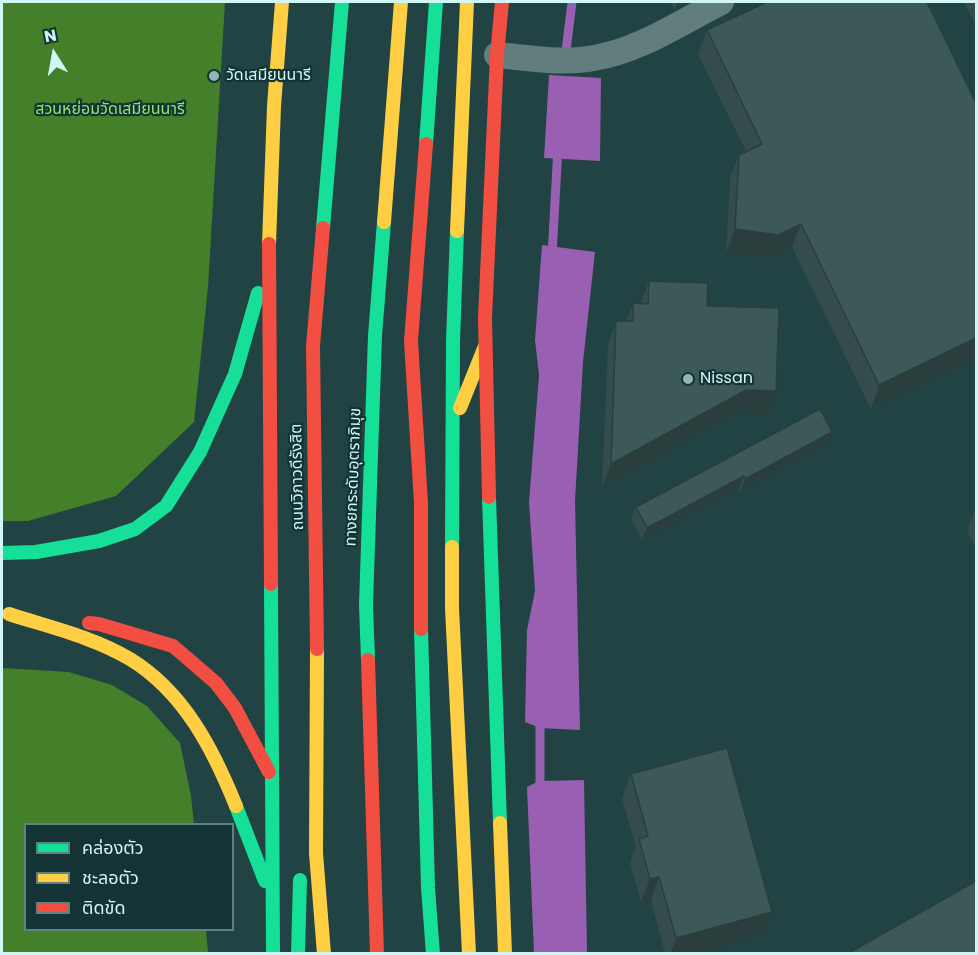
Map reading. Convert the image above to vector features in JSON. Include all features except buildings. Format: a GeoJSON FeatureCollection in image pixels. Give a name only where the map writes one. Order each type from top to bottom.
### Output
{"type":"FeatureCollection","features":[{"type":"Feature","properties":{"kind":"main road","name":"ถนนวิภาวดีรังสิต"},"geometry":{"type":"LineString","coordinates":[[273,954],[269,255],[274,106],[282,2]]}},
{"type":"Feature","properties":{"kind":"main road","name":"ถนนวิภาวดีรังสิต"},"geometry":{"type":"LineString","coordinates":[[324,954],[316,853],[314,346],[342,2]]}},
{"type":"Feature","properties":{"kind":"main road"},"geometry":{"type":"LineString","coordinates":[[345,137],[356,2]]}},
{"type":"Feature","properties":{"kind":"main road","name":"ทางยกระดับอุตราภิมุข"},"geometry":{"type":"LineString","coordinates":[[377,954],[366,605],[375,336],[401,2]]}},
{"type":"Feature","properties":{"kind":"main road"},"geometry":{"type":"LineString","coordinates":[[432,954],[428,888],[421,613],[421,503],[411,341],[436,2]]}},
{"type":"Feature","properties":{"kind":"main road"},"geometry":{"type":"LineString","coordinates":[[467,2],[453,341],[452,608],[470,954]]}},
{"type":"Feature","properties":{"kind":"main road"},"geometry":{"type":"LineString","coordinates":[[502,2],[497,55],[485,346],[491,591],[505,954]]}},
{"type":"Feature","properties":{"kind":"main road"},"geometry":{"type":"LineString","coordinates":[[2,553],[36,552],[99,541],[135,529],[166,506],[200,452],[235,375],[269,255]]}},
{"type":"Feature","properties":{"kind":"main road"},"geometry":{"type":"LineString","coordinates":[[421,503],[485,346]]}},
{"type":"Feature","properties":{"kind":"main road"},"geometry":{"type":"LineString","coordinates":[[330,583],[327,685],[330,767]]}},
{"type":"Feature","properties":{"kind":"main road"},"geometry":{"type":"LineString","coordinates":[[5,614],[99,624],[172,646],[216,683],[236,708],[272,776]]}},
{"type":"Feature","properties":{"kind":"main road"},"geometry":{"type":"LineString","coordinates":[[5,614],[103,645],[131,660],[161,681],[201,730],[219,763],[273,899]]}},
{"type":"Feature","properties":{"kind":"main road"},"geometry":{"type":"LineString","coordinates":[[302,785],[306,755],[327,685]]}},
{"type":"Feature","properties":{"kind":"main road"},"geometry":{"type":"LineString","coordinates":[[298,954],[300,862]]}},
{"type":"Feature","properties":{"kind":"street"},"geometry":{"type":"LineString","coordinates":[[497,55],[568,60],[594,58],[630,49],[721,2]]}},
{"type":"Feature","properties":{"kind":"green space","name":"สวนหย่อมวัดเสมียนนารี"},"geometry":{"type":"Polygon","coordinates":[[[2,2],[225,2],[208,287],[194,422],[116,496],[28,521],[2,521],[2,2]]]}},
{"type":"Feature","properties":{"kind":"green space"},"geometry":{"type":"Polygon","coordinates":[[[2,668],[69,672],[112,685],[147,706],[180,743],[194,823],[24,823],[24,931],[206,931],[208,953],[2,953],[2,668]]]}},
{"type":"Feature","properties":{"kind":"shaded area"},"geometry":{"type":"Polygon","coordinates":[[[549,75],[601,78],[600,161],[544,158],[549,75]]]}},
{"type":"Feature","properties":{"kind":"shaded area"},"geometry":{"type":"Polygon","coordinates":[[[542,245],[595,252],[583,362],[575,501],[580,730],[540,728],[525,722],[527,630],[535,591],[529,502],[539,375],[535,340],[542,245]]]}},
{"type":"Feature","properties":{"kind":"shaded area"},"geometry":{"type":"Polygon","coordinates":[[[584,780],[587,953],[534,953],[527,787],[539,781],[584,780]]]}},
{"type":"Feature","properties":{"kind":"waterway"},"geometry":{"type":"LineString","coordinates":[[565,59],[572,2]]}},
{"type":"Feature","properties":{"kind":"waterway"},"geometry":{"type":"LineString","coordinates":[[552,256],[558,147]]}},
{"type":"Feature","properties":{"kind":"waterway"},"geometry":{"type":"LineString","coordinates":[[540,717],[540,793]]}},
{"type":"Feature","properties":{"kind":"traffic: fast"},"geometry":{"type":"LineString","coordinates":[[323,228],[342,2]]}},
{"type":"Feature","properties":{"kind":"traffic: fast"},"geometry":{"type":"LineString","coordinates":[[426,144],[436,2]]}},
{"type":"Feature","properties":{"kind":"traffic: fast"},"geometry":{"type":"LineString","coordinates":[[368,660],[366,605],[375,336],[384,222]]}},
{"type":"Feature","properties":{"kind":"traffic: fast"},"geometry":{"type":"LineString","coordinates":[[452,547],[453,341],[457,231]]}},
{"type":"Feature","properties":{"kind":"traffic: fast"},"geometry":{"type":"LineString","coordinates":[[2,553],[36,552],[99,541],[135,529],[166,506],[200,452],[235,374],[258,293]]}},
{"type":"Feature","properties":{"kind":"traffic: fast"},"geometry":{"type":"LineString","coordinates":[[489,497],[500,823]]}},
{"type":"Feature","properties":{"kind":"traffic: fast"},"geometry":{"type":"LineString","coordinates":[[271,584],[273,954]]}},
{"type":"Feature","properties":{"kind":"traffic: fast"},"geometry":{"type":"LineString","coordinates":[[421,629],[428,888],[433,954]]}},
{"type":"Feature","properties":{"kind":"traffic: fast"},"geometry":{"type":"LineString","coordinates":[[236,806],[265,881]]}},
{"type":"Feature","properties":{"kind":"traffic: fast"},"geometry":{"type":"LineString","coordinates":[[298,954],[300,880]]}},
{"type":"Feature","properties":{"kind":"traffic: slow"},"geometry":{"type":"LineString","coordinates":[[269,244],[274,106],[282,2]]}},
{"type":"Feature","properties":{"kind":"traffic: slow"},"geometry":{"type":"LineString","coordinates":[[384,222],[401,2]]}},
{"type":"Feature","properties":{"kind":"traffic: slow"},"geometry":{"type":"LineString","coordinates":[[457,231],[467,2]]}},
{"type":"Feature","properties":{"kind":"traffic: slow"},"geometry":{"type":"LineString","coordinates":[[460,408],[485,346]]}},
{"type":"Feature","properties":{"kind":"traffic: slow"},"geometry":{"type":"LineString","coordinates":[[452,547],[452,608],[469,954]]}},
{"type":"Feature","properties":{"kind":"traffic: slow"},"geometry":{"type":"LineString","coordinates":[[9,614],[71,633],[116,651],[149,672],[166,688],[195,724],[207,743],[236,806]]}},
{"type":"Feature","properties":{"kind":"traffic: slow"},"geometry":{"type":"LineString","coordinates":[[317,649],[316,853],[324,954]]}},
{"type":"Feature","properties":{"kind":"traffic: slow"},"geometry":{"type":"LineString","coordinates":[[500,823],[505,954]]}},
{"type":"Feature","properties":{"kind":"traffic: jam"},"geometry":{"type":"LineString","coordinates":[[489,497],[485,318],[497,55],[502,2]]}},
{"type":"Feature","properties":{"kind":"traffic: jam"},"geometry":{"type":"LineString","coordinates":[[421,629],[421,503],[411,341],[426,144]]}},
{"type":"Feature","properties":{"kind":"traffic: jam"},"geometry":{"type":"LineString","coordinates":[[317,649],[313,346],[323,228]]}},
{"type":"Feature","properties":{"kind":"traffic: jam"},"geometry":{"type":"LineString","coordinates":[[269,244],[271,584]]}},
{"type":"Feature","properties":{"kind":"traffic: jam"},"geometry":{"type":"LineString","coordinates":[[89,623],[173,646],[216,683],[235,708],[269,772]]}},
{"type":"Feature","properties":{"kind":"traffic: jam"},"geometry":{"type":"LineString","coordinates":[[368,660],[377,954]]}},
{"type":"Feature","properties":{"kind":"place","name":"วัดเสมียนนารี"},"geometry":{"type":"Point","coordinates":[214,76]}},
{"type":"Feature","properties":{"kind":"place","name":"Nissan"},"geometry":{"type":"Point","coordinates":[688,379]}}]}
